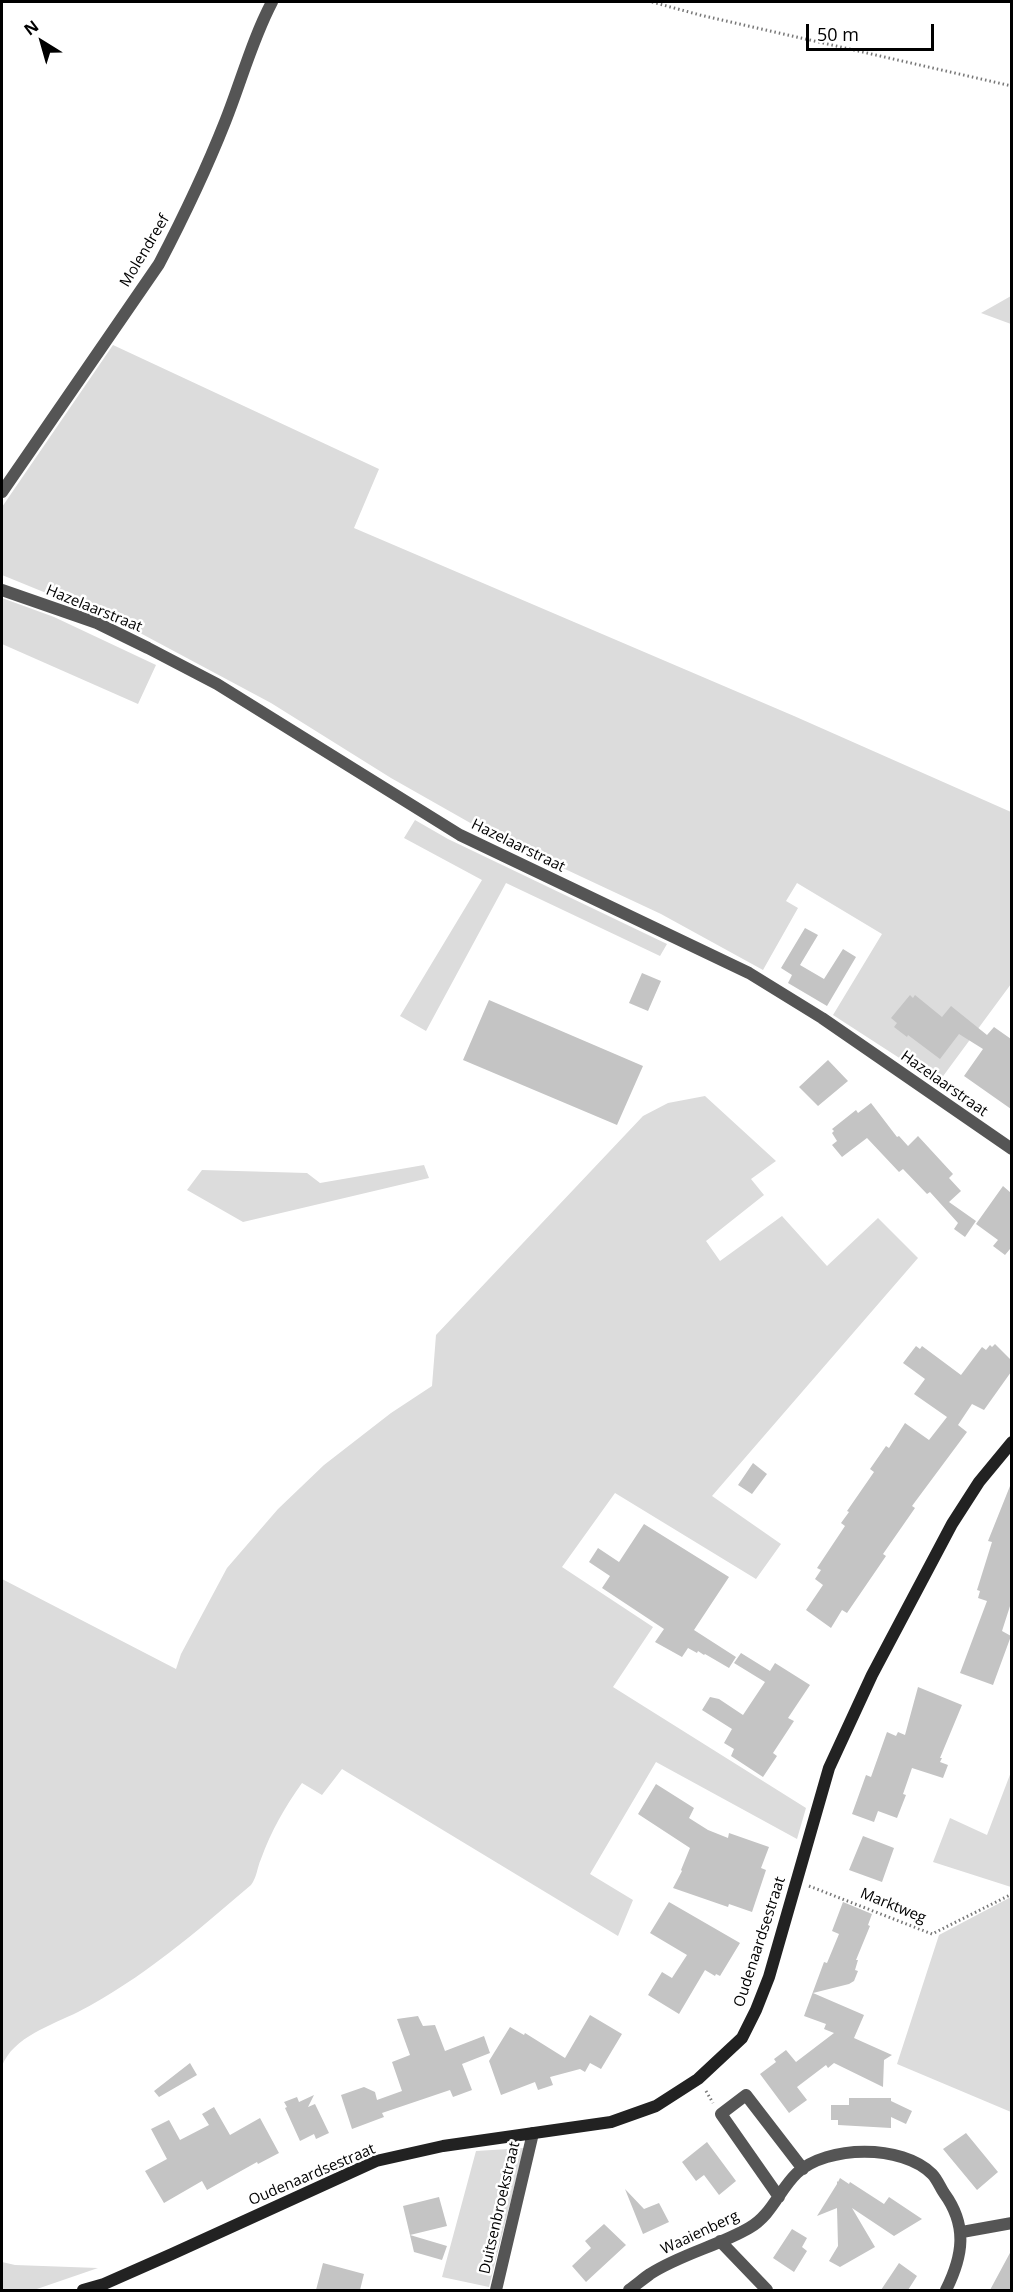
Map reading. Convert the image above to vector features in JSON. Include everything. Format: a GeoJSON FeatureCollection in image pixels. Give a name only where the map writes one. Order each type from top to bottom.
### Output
{"type":"FeatureCollection","features":[{"type":"Feature","properties":{"kind":"main road","name":"Oudenaardsestraat"},"geometry":{"type":"LineString","coordinates":[[83,2290],[104,2284],[376,2161],[443,2146],[611,2122],[656,2106],[698,2079],[742,2038],[747,2029],[768,1977],[829,1768],[872,1675],[952,1524],[979,1482],[1011,1442]]}},
{"type":"Feature","properties":{"kind":"street","name":"Molendreef"},"geometry":{"type":"LineString","coordinates":[[2,492],[159,264],[176,232],[225,123],[252,47],[272,2]]}},
{"type":"Feature","properties":{"kind":"street","name":"Hazelaarstraat"},"geometry":{"type":"LineString","coordinates":[[2,590],[97,623],[148,648],[217,684],[460,835],[749,973],[822,1018],[1011,1149]]}},
{"type":"Feature","properties":{"kind":"street"},"geometry":{"type":"LineString","coordinates":[[779,2197],[721,2114],[746,2095],[803,2169]]}},
{"type":"Feature","properties":{"kind":"street","name":"Duitsenbroekstraat"},"geometry":{"type":"LineString","coordinates":[[495,2290],[533,2133]]}},
{"type":"Feature","properties":{"kind":"street","name":"Waaienberg"},"geometry":{"type":"LineString","coordinates":[[629,2290],[652,2273],[750,2228],[768,2213],[796,2174],[817,2159],[836,2153],[871,2151],[903,2157],[931,2173],[952,2204],[962,2232],[957,2267],[946,2290]]}},
{"type":"Feature","properties":{"kind":"street"},"geometry":{"type":"LineString","coordinates":[[962,2232],[1011,2223]]}},
{"type":"Feature","properties":{"kind":"street"},"geometry":{"type":"LineString","coordinates":[[720,2241],[767,2290]]}},
{"type":"Feature","properties":{"kind":"path"},"geometry":{"type":"LineString","coordinates":[[652,2],[1011,86]]}},
{"type":"Feature","properties":{"kind":"path","name":"Marktweg"},"geometry":{"type":"LineString","coordinates":[[796,1882],[932,1934],[1011,1894]]}},
{"type":"Feature","properties":{"kind":"path"},"geometry":{"type":"LineString","coordinates":[[698,2079],[721,2114]]}},
{"type":"Feature","properties":{"kind":"shaded area"},"geometry":{"type":"Polygon","coordinates":[[[1011,296],[1011,324],[981,313],[1011,296]]]}},
{"type":"Feature","properties":{"kind":"shaded area"},"geometry":{"type":"Polygon","coordinates":[[[113,345],[379,469],[354,528],[794,716],[1011,812],[1011,984],[938,1083],[833,1015],[882,934],[797,883],[786,901],[798,908],[763,970],[661,914],[488,833],[391,778],[271,703],[127,626],[2,575],[2,507],[113,345]]]}},
{"type":"Feature","properties":{"kind":"shaded area"},"geometry":{"type":"Polygon","coordinates":[[[2,598],[54,617],[156,665],[138,704],[2,644],[2,598]]]}},
{"type":"Feature","properties":{"kind":"shaded area"},"geometry":{"type":"Polygon","coordinates":[[[415,820],[448,839],[667,944],[660,956],[506,883],[426,1031],[400,1016],[482,880],[404,838],[415,820]]]}},
{"type":"Feature","properties":{"kind":"shaded area"},"geometry":{"type":"Polygon","coordinates":[[[705,1096],[776,1161],[751,1179],[764,1195],[706,1241],[720,1261],[782,1216],[827,1266],[878,1218],[918,1258],[712,1496],[781,1544],[756,1579],[615,1493],[562,1567],[653,1627],[613,1687],[806,1808],[797,1839],[656,1762],[590,1874],[633,1900],[618,1936],[342,1769],[322,1795],[302,1783],[274,1829],[251,1885],[146,1970],[102,1999],[24,2040],[7,2056],[2,2066],[2,1579],[176,1669],[181,1654],[227,1568],[278,1509],[324,1465],[391,1413],[432,1386],[436,1335],[643,1116],[668,1103],[705,1096]]]}},
{"type":"Feature","properties":{"kind":"shaded area"},"geometry":{"type":"Polygon","coordinates":[[[424,1165],[429,1178],[243,1222],[187,1190],[202,1170],[307,1173],[320,1183],[424,1165]]]}},
{"type":"Feature","properties":{"kind":"shaded area"},"geometry":{"type":"Polygon","coordinates":[[[1011,1772],[1011,1887],[933,1862],[950,1818],[987,1835],[1011,1772]]]}},
{"type":"Feature","properties":{"kind":"shaded area"},"geometry":{"type":"Polygon","coordinates":[[[1011,1897],[1011,2112],[897,2064],[939,1935],[1011,1897]]]}},
{"type":"Feature","properties":{"kind":"shaded area"},"geometry":{"type":"Polygon","coordinates":[[[524,2148],[489,2287],[442,2277],[476,2151],[524,2148]]]}},
{"type":"Feature","properties":{"kind":"shaded area"},"geometry":{"type":"Polygon","coordinates":[[[2,2262],[15,2265],[98,2268],[34,2290],[2,2290],[2,2262]]]}},
{"type":"Feature","properties":{"kind":"building"},"geometry":{"type":"Polygon","coordinates":[[[805,928],[818,935],[800,965],[824,979],[843,949],[856,957],[827,1006],[788,983],[792,975],[781,968],[805,928]]]}},
{"type":"Feature","properties":{"kind":"building"},"geometry":{"type":"Polygon","coordinates":[[[642,973],[661,981],[648,1011],[629,1003],[642,973]]]}},
{"type":"Feature","properties":{"kind":"building"},"geometry":{"type":"Polygon","coordinates":[[[910,995],[913,998],[915,995],[942,1017],[951,1006],[987,1035],[994,1027],[1011,1039],[1011,1109],[964,1076],[983,1049],[959,1034],[940,1059],[894,1027],[897,1023],[891,1018],[910,995]]]}},
{"type":"Feature","properties":{"kind":"building"},"geometry":{"type":"Polygon","coordinates":[[[489,1000],[643,1066],[617,1125],[463,1060],[489,1000]]]}},
{"type":"Feature","properties":{"kind":"building"},"geometry":{"type":"Polygon","coordinates":[[[828,1060],[848,1081],[818,1106],[799,1087],[828,1060]]]}},
{"type":"Feature","properties":{"kind":"building"},"geometry":{"type":"Polygon","coordinates":[[[871,1103],[897,1137],[899,1136],[908,1146],[918,1136],[953,1174],[949,1178],[961,1191],[949,1202],[976,1221],[965,1237],[954,1229],[958,1223],[930,1192],[927,1194],[903,1169],[899,1172],[867,1138],[842,1157],[832,1145],[837,1141],[832,1129],[856,1110],[858,1113],[871,1103]]]}},
{"type":"Feature","properties":{"kind":"building"},"geometry":{"type":"Polygon","coordinates":[[[1003,1186],[1011,1193],[1011,1250],[1005,1255],[993,1246],[998,1240],[976,1224],[1003,1186]]]}},
{"type":"Feature","properties":{"kind":"building"},"geometry":{"type":"Polygon","coordinates":[[[995,1344],[1011,1360],[1011,1372],[984,1410],[972,1404],[958,1425],[967,1432],[912,1506],[915,1508],[883,1554],[886,1556],[847,1613],[842,1610],[831,1628],[806,1610],[823,1585],[815,1579],[821,1570],[817,1568],[845,1526],[841,1523],[849,1512],[847,1511],[874,1472],[870,1469],[886,1446],[889,1448],[905,1423],[929,1440],[947,1417],[914,1394],[925,1379],[903,1363],[916,1346],[920,1349],[922,1346],[961,1375],[982,1347],[986,1350],[990,1345],[992,1347],[995,1344]]]}},
{"type":"Feature","properties":{"kind":"building"},"geometry":{"type":"Polygon","coordinates":[[[753,1463],[767,1474],[752,1494],[738,1485],[753,1463]]]}},
{"type":"Feature","properties":{"kind":"building"},"geometry":{"type":"Polygon","coordinates":[[[1010,1486],[1011,1603],[1002,1631],[1011,1636],[993,1685],[960,1673],[987,1601],[978,1598],[980,1591],[977,1590],[992,1542],[988,1541],[1010,1486]]]}},
{"type":"Feature","properties":{"kind":"building"},"geometry":{"type":"Polygon","coordinates":[[[644,1524],[729,1577],[694,1630],[736,1657],[729,1668],[698,1651],[697,1653],[688,1648],[682,1657],[655,1642],[664,1629],[602,1588],[610,1576],[589,1562],[598,1548],[619,1562],[644,1524]]]}},
{"type":"Feature","properties":{"kind":"building"},"geometry":{"type":"Polygon","coordinates":[[[741,1653],[770,1671],[775,1663],[810,1685],[788,1718],[794,1721],[773,1753],[777,1756],[763,1777],[731,1756],[734,1749],[724,1743],[732,1729],[702,1710],[710,1697],[719,1699],[743,1715],[765,1682],[734,1663],[741,1653]]]}},
{"type":"Feature","properties":{"kind":"building"},"geometry":{"type":"Polygon","coordinates":[[[918,1687],[962,1705],[940,1758],[942,1758],[940,1762],[948,1765],[943,1778],[912,1768],[903,1794],[906,1795],[897,1818],[878,1811],[874,1822],[852,1814],[866,1775],[871,1777],[887,1732],[896,1736],[898,1732],[905,1735],[918,1687]]]}},
{"type":"Feature","properties":{"kind":"building"},"geometry":{"type":"Polygon","coordinates":[[[656,1784],[694,1808],[689,1818],[708,1830],[728,1838],[729,1833],[769,1847],[761,1868],[766,1870],[752,1912],[729,1904],[728,1907],[673,1888],[690,1848],[638,1814],[656,1784]]]}},
{"type":"Feature","properties":{"kind":"building"},"geometry":{"type":"Polygon","coordinates":[[[863,1836],[894,1848],[882,1882],[849,1870],[863,1836]]]}},
{"type":"Feature","properties":{"kind":"building"},"geometry":{"type":"Polygon","coordinates":[[[669,1902],[740,1943],[720,1976],[716,1974],[715,1976],[705,1970],[679,2014],[648,1995],[662,1972],[672,1978],[687,1955],[650,1933],[669,1902]]]}},
{"type":"Feature","properties":{"kind":"building"},"geometry":{"type":"Polygon","coordinates":[[[843,1902],[872,1914],[868,1925],[870,1926],[856,1960],[858,1960],[855,1970],[858,1971],[854,1981],[849,1984],[813,1993],[864,2015],[854,2038],[892,2055],[884,2060],[883,2087],[834,2063],[828,2068],[826,2065],[797,2087],[807,2100],[789,2113],[760,2074],[776,2062],[774,2059],[786,2050],[796,2062],[834,2033],[824,2029],[826,2024],[804,2016],[824,1962],[827,1963],[839,1934],[832,1931],[843,1902]]]}},
{"type":"Feature","properties":{"kind":"building"},"geometry":{"type":"Polygon","coordinates":[[[590,2015],[622,2034],[601,2069],[590,2063],[585,2072],[580,2069],[550,2077],[553,2085],[538,2090],[535,2082],[501,2095],[489,2061],[510,2027],[524,2035],[525,2033],[565,2058],[590,2015]]]}},
{"type":"Feature","properties":{"kind":"building"},"geometry":{"type":"Polygon","coordinates":[[[418,2016],[423,2026],[435,2025],[445,2051],[484,2036],[490,2053],[462,2064],[472,2090],[453,2097],[450,2090],[382,2113],[384,2117],[352,2129],[341,2095],[364,2087],[375,2092],[377,2100],[402,2091],[392,2062],[410,2055],[397,2019],[418,2016]]]}},
{"type":"Feature","properties":{"kind":"building"},"geometry":{"type":"Polygon","coordinates":[[[190,2063],[197,2075],[159,2097],[154,2091],[190,2063]]]}},
{"type":"Feature","properties":{"kind":"building"},"geometry":{"type":"Polygon","coordinates":[[[314,2095],[308,2107],[315,2104],[329,2133],[316,2139],[314,2134],[300,2141],[284,2102],[297,2097],[299,2102],[314,2095]]]}},
{"type":"Feature","properties":{"kind":"building"},"geometry":{"type":"Polygon","coordinates":[[[849,2098],[891,2098],[891,2101],[912,2111],[906,2124],[891,2117],[891,2128],[838,2125],[838,2120],[831,2120],[831,2105],[849,2105],[849,2098]]]}},
{"type":"Feature","properties":{"kind":"building"},"geometry":{"type":"Polygon","coordinates":[[[214,2107],[230,2135],[260,2118],[279,2153],[258,2164],[257,2162],[207,2190],[202,2181],[164,2203],[145,2171],[167,2159],[151,2129],[169,2120],[180,2140],[209,2125],[202,2114],[214,2107]]]}},
{"type":"Feature","properties":{"kind":"building"},"geometry":{"type":"Polygon","coordinates":[[[966,2133],[998,2172],[977,2190],[943,2149],[966,2133]]]}},
{"type":"Feature","properties":{"kind":"building"},"geometry":{"type":"Polygon","coordinates":[[[707,2142],[736,2181],[719,2195],[704,2175],[696,2181],[682,2162],[707,2142]]]}},
{"type":"Feature","properties":{"kind":"building"},"geometry":{"type":"Polygon","coordinates":[[[840,2178],[884,2204],[889,2197],[922,2219],[894,2236],[852,2208],[875,2247],[840,2267],[829,2261],[838,2246],[837,2208],[817,2216],[840,2178]]]}},
{"type":"Feature","properties":{"kind":"building"},"geometry":{"type":"Polygon","coordinates":[[[625,2189],[644,2209],[659,2203],[669,2222],[643,2234],[625,2189]]]}},
{"type":"Feature","properties":{"kind":"building"},"geometry":{"type":"Polygon","coordinates":[[[439,2197],[447,2226],[410,2235],[447,2246],[442,2260],[414,2252],[403,2206],[439,2197]]]}},
{"type":"Feature","properties":{"kind":"building"},"geometry":{"type":"Polygon","coordinates":[[[604,2224],[626,2245],[586,2282],[572,2266],[591,2248],[585,2241],[604,2224]]]}},
{"type":"Feature","properties":{"kind":"building"},"geometry":{"type":"Polygon","coordinates":[[[792,2229],[807,2238],[802,2247],[807,2251],[794,2272],[773,2258],[792,2229]]]}},
{"type":"Feature","properties":{"kind":"building"},"geometry":{"type":"Polygon","coordinates":[[[1011,2251],[1011,2290],[990,2290],[1011,2251]]]}},
{"type":"Feature","properties":{"kind":"building"},"geometry":{"type":"Polygon","coordinates":[[[323,2263],[364,2274],[360,2290],[316,2290],[323,2263]]]}},
{"type":"Feature","properties":{"kind":"building"},"geometry":{"type":"Polygon","coordinates":[[[899,2263],[917,2276],[908,2290],[881,2290],[899,2263]]]}}]}
